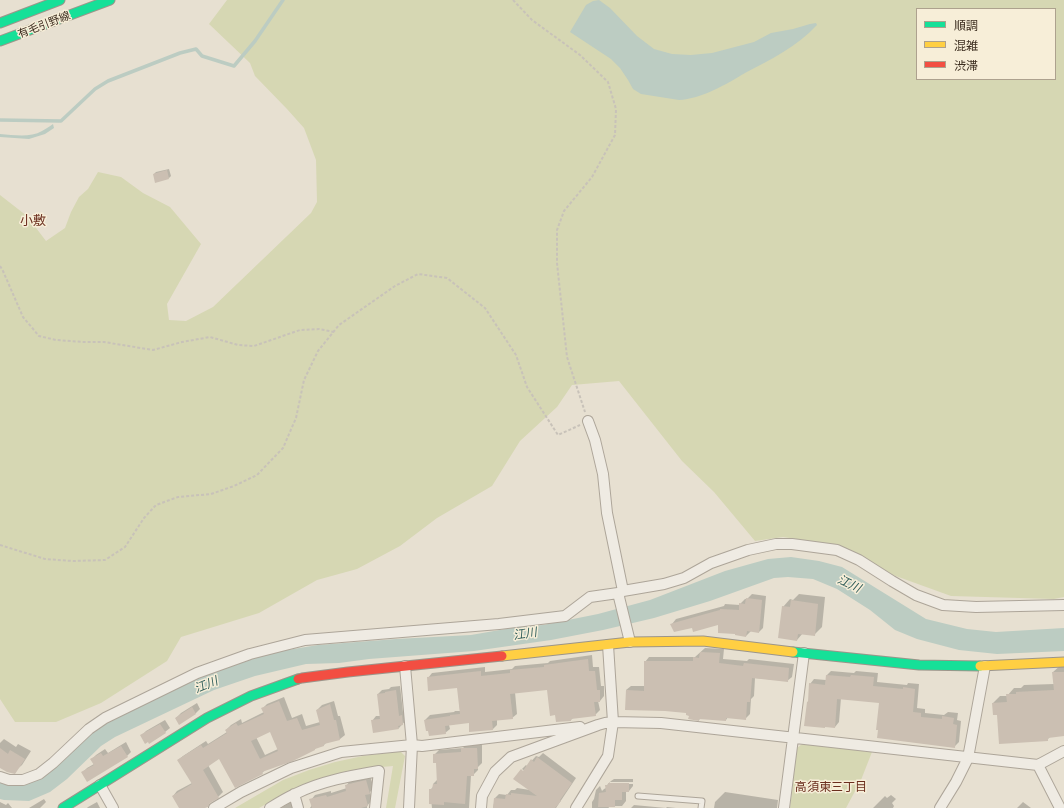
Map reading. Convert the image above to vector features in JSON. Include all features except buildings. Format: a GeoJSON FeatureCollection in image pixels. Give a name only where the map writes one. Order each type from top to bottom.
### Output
{"type":"FeatureCollection","features":[{"type":"Feature","properties":{"kind":"street","name":"有毛引野線"},"geometry":{"type":"LineString","coordinates":[[0,23],[60,0]]}},
{"type":"Feature","properties":{"kind":"street","name":"有毛引野線"},"geometry":{"type":"LineString","coordinates":[[0,41],[110,0]]}},
{"type":"Feature","properties":{"kind":"street"},"geometry":{"type":"LineString","coordinates":[[588,421],[603,474],[607,513],[630,642]]}},
{"type":"Feature","properties":{"kind":"street"},"geometry":{"type":"LineString","coordinates":[[0,777],[9,780],[23,780],[39,774],[54,763],[89,729],[105,718],[197,673],[250,654],[305,640],[499,624],[565,616],[590,597],[664,584],[684,578],[711,563],[748,550],[776,544],[792,544],[837,550],[859,560],[916,595],[944,605],[976,607],[1064,605]]}},
{"type":"Feature","properties":{"kind":"street"},"geometry":{"type":"LineString","coordinates":[[63,808],[207,718],[251,696],[302,678],[630,642],[703,641],[919,665],[985,666],[1064,662]]}},
{"type":"Feature","properties":{"kind":"street"},"geometry":{"type":"LineString","coordinates":[[576,808],[608,756],[613,722],[608,645]]}},
{"type":"Feature","properties":{"kind":"street"},"geometry":{"type":"LineString","coordinates":[[784,808],[804,653]]}},
{"type":"Feature","properties":{"kind":"street"},"geometry":{"type":"LineString","coordinates":[[406,666],[412,745],[408,805]]}},
{"type":"Feature","properties":{"kind":"street"},"geometry":{"type":"LineString","coordinates":[[940,808],[956,782],[968,758],[985,666]]}},
{"type":"Feature","properties":{"kind":"street"},"geometry":{"type":"LineString","coordinates":[[214,808],[241,792],[291,768],[341,752],[412,745],[422,746],[613,722],[661,723],[1038,765],[1064,751]]}},
{"type":"Feature","properties":{"kind":"street"},"geometry":{"type":"LineString","coordinates":[[481,808],[482,796],[495,772],[511,757],[598,725]]}},
{"type":"Feature","properties":{"kind":"street"},"geometry":{"type":"LineString","coordinates":[[1038,765],[1060,808]]}},
{"type":"Feature","properties":{"kind":"street"},"geometry":{"type":"LineString","coordinates":[[270,808],[294,794],[323,782],[379,771],[375,808]]}},
{"type":"Feature","properties":{"kind":"street"},"geometry":{"type":"LineString","coordinates":[[100,785],[113,808]]}},
{"type":"Feature","properties":{"kind":"street"},"geometry":{"type":"LineString","coordinates":[[294,794],[298,808]]}},
{"type":"Feature","properties":{"kind":"lane"},"geometry":{"type":"LineString","coordinates":[[638,796],[702,801],[701,808]]}},
{"type":"Feature","properties":{"kind":"path"},"geometry":{"type":"LineString","coordinates":[[0,545],[45,559],[73,561],[105,560],[125,546],[144,518],[156,505],[178,497],[211,494],[234,486],[257,475],[283,448],[296,418],[304,380],[318,351],[339,325],[389,290],[418,274],[447,278],[485,308],[516,355],[527,387],[558,435],[588,421],[567,357],[557,262],[556,230],[564,211],[592,177],[616,135],[616,109],[608,82],[580,55],[532,20],[513,0]]}},
{"type":"Feature","properties":{"kind":"path"},"geometry":{"type":"LineString","coordinates":[[0,266],[23,317],[39,336],[56,340],[104,342],[153,350],[182,342],[210,337],[238,345],[254,346],[300,330],[319,329],[334,332]]}},
{"type":"Feature","properties":{"kind":"green space"},"geometry":{"type":"Polygon","coordinates":[[[227,0],[1064,0],[1064,597],[1054,599],[951,596],[893,575],[849,549],[783,537],[755,541],[714,492],[682,461],[619,381],[572,385],[557,407],[520,441],[492,486],[437,518],[400,546],[357,569],[317,580],[259,613],[181,637],[167,661],[101,703],[56,722],[15,722],[0,699],[0,195],[27,216],[46,241],[65,228],[79,197],[88,189],[98,172],[121,177],[143,193],[170,207],[201,244],[167,304],[169,320],[186,321],[213,307],[311,213],[317,202],[316,160],[304,128],[255,76],[250,63],[209,24],[227,0]]]}},
{"type":"Feature","properties":{"kind":"green space"},"geometry":{"type":"Polygon","coordinates":[[[802,744],[872,752],[861,780],[846,808],[790,808],[797,748],[802,744]]]}},
{"type":"Feature","properties":{"kind":"green space"},"geometry":{"type":"Polygon","coordinates":[[[400,751],[405,756],[395,808],[386,808],[393,766],[359,769],[323,779],[293,789],[259,808],[235,808],[283,780],[309,770],[335,762],[363,756],[400,751]]]}},
{"type":"Feature","properties":{"kind":"water"},"geometry":{"type":"Polygon","coordinates":[[[599,0],[610,8],[637,36],[654,49],[672,54],[691,55],[712,53],[754,42],[771,33],[810,24],[816,23],[817,25],[801,40],[774,58],[730,82],[705,94],[679,100],[641,94],[633,89],[620,68],[611,59],[570,32],[586,5],[593,1],[599,0]]]}},
{"type":"Feature","properties":{"kind":"water"},"geometry":{"type":"Polygon","coordinates":[[[53,124],[54,128],[45,134],[29,139],[0,137],[0,134],[22,136],[32,135],[53,124]]]}},
{"type":"Feature","properties":{"kind":"water","name":"江川"},"geometry":{"type":"Polygon","coordinates":[[[791,557],[819,561],[842,567],[926,619],[967,629],[996,632],[1064,628],[1064,651],[997,654],[959,650],[917,639],[895,630],[870,610],[837,589],[813,579],[788,577],[774,578],[710,601],[654,618],[551,640],[474,651],[369,659],[339,663],[306,664],[255,676],[214,690],[115,737],[101,746],[67,779],[50,792],[29,801],[0,799],[0,780],[24,784],[105,722],[206,675],[245,661],[281,651],[318,645],[471,635],[517,627],[543,625],[598,614],[650,600],[725,571],[768,559],[791,557]]]}},
{"type":"Feature","properties":{"kind":"waterway"},"geometry":{"type":"LineString","coordinates":[[0,120],[61,121],[95,89],[108,81],[180,53],[196,49],[202,56],[234,66],[255,41],[283,0]]}},
{"type":"Feature","properties":{"kind":"traffic: fast"},"geometry":{"type":"LineString","coordinates":[[0,23],[60,0]]}},
{"type":"Feature","properties":{"kind":"traffic: fast"},"geometry":{"type":"LineString","coordinates":[[0,41],[110,0]]}},
{"type":"Feature","properties":{"kind":"traffic: fast"},"geometry":{"type":"LineString","coordinates":[[793,652],[919,665],[980,666]]}},
{"type":"Feature","properties":{"kind":"traffic: fast"},"geometry":{"type":"LineString","coordinates":[[63,808],[207,718],[251,696],[298,679]]}},
{"type":"Feature","properties":{"kind":"traffic: slow"},"geometry":{"type":"LineString","coordinates":[[502,656],[630,642],[703,641],[793,652]]}},
{"type":"Feature","properties":{"kind":"traffic: slow"},"geometry":{"type":"LineString","coordinates":[[980,666],[1064,662]]}},
{"type":"Feature","properties":{"kind":"traffic: jam"},"geometry":{"type":"LineString","coordinates":[[298,679],[348,672],[502,656]]}},
{"type":"Feature","properties":{"kind":"district","name":"小敷"},"geometry":{"type":"Point","coordinates":[33,221]}},
{"type":"Feature","properties":{"kind":"district","name":"高須東三丁目"},"geometry":{"type":"Point","coordinates":[831,787]}}]}
